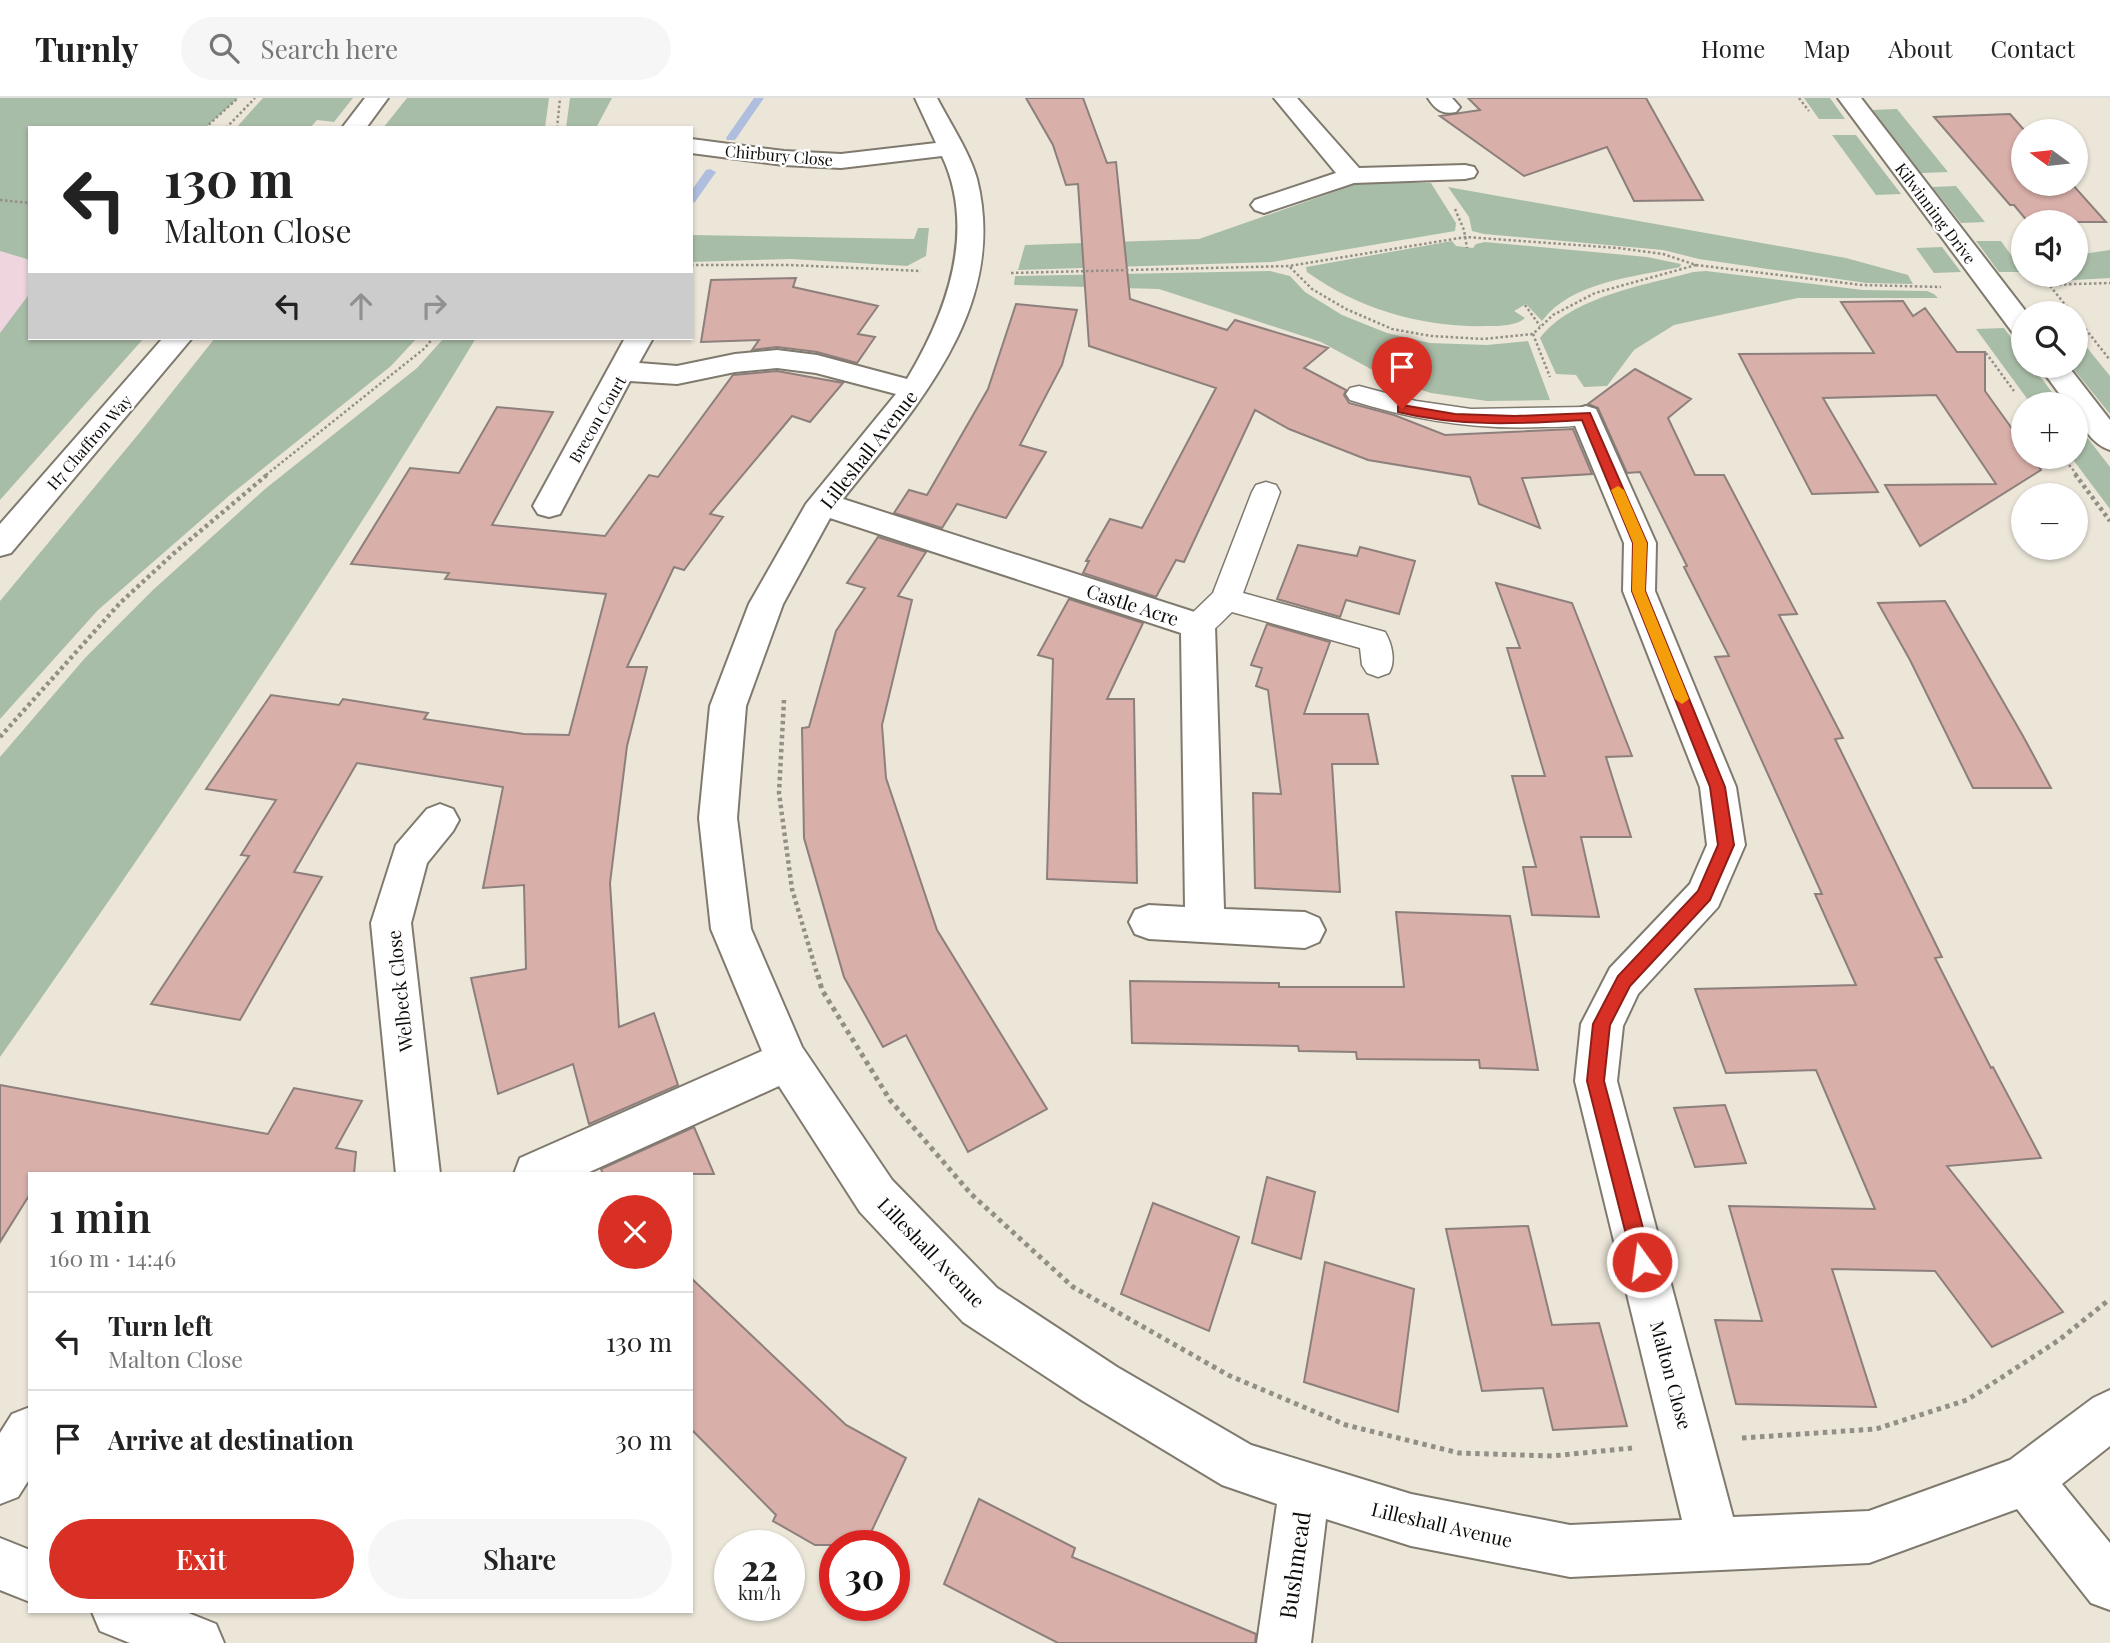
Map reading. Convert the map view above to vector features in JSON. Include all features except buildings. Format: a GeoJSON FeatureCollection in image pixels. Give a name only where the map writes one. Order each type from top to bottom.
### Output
{"type":"FeatureCollection","features":[{"type":"Feature","properties":{"kind":"street"},"geometry":{"type":"LineString","coordinates":[[356,126],[377,98]]}},
{"type":"Feature","properties":{"kind":"street","name":"Lilleshall Avenue"},"geometry":{"type":"LineString","coordinates":[[926,98],[964,177],[970,217],[969,261],[944,340],[915,390],[822,504],[766,604],[727,706],[718,818],[732,929],[788,1061],[876,1196],[980,1305],[1100,1384],[1241,1467],[1411,1520],[1570,1552],[1869,1537],[2026,1480],[2110,1415]]}},
{"type":"Feature","properties":{"kind":"street"},"geometry":{"type":"LineString","coordinates":[[1285,98],[1352,176]]}},
{"type":"Feature","properties":{"kind":"street","name":"Kilwinning Drive"},"geometry":{"type":"LineString","coordinates":[[1849,98],[2011,311]]}},
{"type":"Feature","properties":{"kind":"street","name":"Chirbury Close"},"geometry":{"type":"LineString","coordinates":[[693,132],[784,159],[841,160],[951,148]]}},
{"type":"Feature","properties":{"kind":"street"},"geometry":{"type":"LineString","coordinates":[[1264,205],[1352,176],[1465,172]]}},
{"type":"Feature","properties":{"kind":"street","name":"H7 Chaffron Way"},"geometry":{"type":"LineString","coordinates":[[0,545],[176,340]]}},
{"type":"Feature","properties":{"kind":"street"},"geometry":{"type":"LineString","coordinates":[[621,370],[638,340]]}},
{"type":"Feature","properties":{"kind":"street","name":"Brecon Court"},"geometry":{"type":"LineString","coordinates":[[549,506],[621,370],[677,375],[735,363],[777,359],[817,364],[915,390]]}},
{"type":"Feature","properties":{"kind":"street"},"geometry":{"type":"LineString","coordinates":[[2062,378],[2110,440]]}},
{"type":"Feature","properties":{"kind":"street","name":"Malton Close"},"geometry":{"type":"LineString","coordinates":[[1586,416],[1640,543],[1639,591],[1718,787],[1726,845],[1704,895],[1624,981],[1602,1024],[1596,1081],[1715,1546]]}},
{"type":"Feature","properties":{"kind":"street","name":"Castle Acre"},"geometry":{"type":"LineString","coordinates":[[822,504],[1198,625],[1205,926]]}},
{"type":"Feature","properties":{"kind":"street","name":"Welbeck Close"},"geometry":{"type":"LineString","coordinates":[[418,1172],[391,923],[410,856],[440,820]]}},
{"type":"Feature","properties":{"kind":"street"},"geometry":{"type":"LineString","coordinates":[[1149,922],[1305,930]]}},
{"type":"Feature","properties":{"kind":"street"},"geometry":{"type":"LineString","coordinates":[[540,1172],[788,1061]]}},
{"type":"Feature","properties":{"kind":"street"},"geometry":{"type":"LineString","coordinates":[[0,1479],[28,1435]]}},
{"type":"Feature","properties":{"kind":"street"},"geometry":{"type":"LineString","coordinates":[[2026,1480],[2110,1584]]}},
{"type":"Feature","properties":{"kind":"street","name":"Bushmead"},"geometry":{"type":"LineString","coordinates":[[1284,1643],[1305,1487]]}},
{"type":"Feature","properties":{"kind":"street"},"geometry":{"type":"LineString","coordinates":[[0,1564],[28,1575]]}},
{"type":"Feature","properties":{"kind":"street"},"geometry":{"type":"LineString","coordinates":[[122,1613],[197,1643]]}},
{"type":"Feature","properties":{"kind":"lane","name":"Malton Close"},"geometry":{"type":"LineString","coordinates":[[1359,394],[1402,409],[1455,418],[1515,420],[1586,416]]}},
{"type":"Feature","properties":{"kind":"lane"},"geometry":{"type":"LineString","coordinates":[[1198,625],[1226,599],[1266,492]]}},
{"type":"Feature","properties":{"kind":"lane"},"geometry":{"type":"LineString","coordinates":[[1226,599],[1374,640],[1378,665]]}},
{"type":"Feature","properties":{"kind":"path"},"geometry":{"type":"LineString","coordinates":[[207,126],[238,98]]}},
{"type":"Feature","properties":{"kind":"path"},"geometry":{"type":"LineString","coordinates":[[228,126],[255,98]]}},
{"type":"Feature","properties":{"kind":"path"},"geometry":{"type":"LineString","coordinates":[[557,126],[560,98]]}},
{"type":"Feature","properties":{"kind":"path"},"geometry":{"type":"LineString","coordinates":[[0,200],[28,203]]}},
{"type":"Feature","properties":{"kind":"path"},"geometry":{"type":"LineString","coordinates":[[1009,273],[1290,266],[1466,237],[1618,248],[1663,254],[1696,265],[1862,285],[2011,286]]}},
{"type":"Feature","properties":{"kind":"path"},"geometry":{"type":"LineString","coordinates":[[693,265],[790,265],[928,271]]}},
{"type":"Feature","properties":{"kind":"path"},"geometry":{"type":"LineString","coordinates":[[1290,266],[1312,289],[1346,309],[1392,329],[1431,336],[1484,339],[1533,334],[1553,315],[1595,293],[1696,265]]}},
{"type":"Feature","properties":{"kind":"path"},"geometry":{"type":"LineString","coordinates":[[2088,284],[2110,283]]}},
{"type":"Feature","properties":{"kind":"path"},"geometry":{"type":"LineString","coordinates":[[2052,287],[2063,301]]}},
{"type":"Feature","properties":{"kind":"path"},"geometry":{"type":"LineString","coordinates":[[1525,305],[1541,326]]}},
{"type":"Feature","properties":{"kind":"path"},"geometry":{"type":"LineString","coordinates":[[2088,332],[2110,360]]}},
{"type":"Feature","properties":{"kind":"path"},"geometry":{"type":"LineString","coordinates":[[0,737],[68,659],[138,586],[248,489],[354,407],[431,340]]}},
{"type":"Feature","properties":{"kind":"path"},"geometry":{"type":"LineString","coordinates":[[2072,469],[2110,521]]}},
{"type":"Feature","properties":{"kind":"path"},"geometry":{"type":"LineString","coordinates":[[786,689],[781,724],[779,793],[793,889],[822,990],[890,1100],[971,1194],[1073,1287],[1228,1375],[1346,1425],[1459,1453],[1552,1456],[1643,1447]]}},
{"type":"Feature","properties":{"kind":"path"},"geometry":{"type":"LineString","coordinates":[[1732,1439],[1876,1429],[1966,1400],[2059,1340],[2110,1299]]}},
{"type":"Feature","properties":{"kind":"shaded area"},"geometry":{"type":"Polygon","coordinates":[[[0,251],[28,259],[28,296],[0,333],[0,251]]]}},
{"type":"Feature","properties":{"kind":"green space"},"geometry":{"type":"Polygon","coordinates":[[[0,98],[238,98],[207,126],[28,126],[28,259],[0,251],[0,98]]]}},
{"type":"Feature","properties":{"kind":"green space"},"geometry":{"type":"Polygon","coordinates":[[[263,98],[353,98],[334,122],[317,120],[312,126],[238,126],[263,98]]]}},
{"type":"Feature","properties":{"kind":"green space"},"geometry":{"type":"Polygon","coordinates":[[[407,98],[549,98],[545,126],[385,126],[407,98]]]}},
{"type":"Feature","properties":{"kind":"green space"},"geometry":{"type":"Polygon","coordinates":[[[570,98],[612,98],[597,126],[566,126],[570,98]]]}},
{"type":"Feature","properties":{"kind":"green space"},"geometry":{"type":"Polygon","coordinates":[[[1804,98],[1830,98],[1845,119],[1819,119],[1804,98]]]}},
{"type":"Feature","properties":{"kind":"green space"},"geometry":{"type":"Polygon","coordinates":[[[1897,109],[1948,172],[1921,173],[1871,110],[1897,109]]]}},
{"type":"Feature","properties":{"kind":"green space"},"geometry":{"type":"Polygon","coordinates":[[[1832,135],[1856,135],[1901,194],[1876,195],[1832,135]]]}},
{"type":"Feature","properties":{"kind":"green space"},"geometry":{"type":"Polygon","coordinates":[[[1362,182],[1431,183],[1456,223],[1455,231],[1272,262],[1018,270],[1025,245],[1199,239],[1362,182]]]}},
{"type":"Feature","properties":{"kind":"green space"},"geometry":{"type":"Polygon","coordinates":[[[1956,186],[1985,222],[1961,223],[1932,187],[1956,186]]]}},
{"type":"Feature","properties":{"kind":"green space"},"geometry":{"type":"Polygon","coordinates":[[[1448,187],[1846,258],[1908,275],[1913,284],[1866,283],[1699,259],[1663,250],[1484,234],[1472,231],[1469,217],[1448,187]]]}},
{"type":"Feature","properties":{"kind":"green space"},"geometry":{"type":"Polygon","coordinates":[[[918,228],[929,228],[926,256],[907,266],[791,259],[693,262],[693,235],[914,239],[918,228]]]}},
{"type":"Feature","properties":{"kind":"green space"},"geometry":{"type":"Polygon","coordinates":[[[1452,241],[1456,246],[1473,248],[1476,244],[1485,242],[1647,257],[1681,264],[1680,267],[1624,278],[1587,289],[1570,297],[1542,321],[1526,304],[1514,311],[1525,318],[1521,321],[1493,326],[1441,324],[1394,314],[1349,297],[1307,272],[1306,267],[1452,241]]]}},
{"type":"Feature","properties":{"kind":"green space"},"geometry":{"type":"Polygon","coordinates":[[[1976,241],[2001,241],[2011,255],[2011,272],[1999,272],[1976,241]]]}},
{"type":"Feature","properties":{"kind":"green space"},"geometry":{"type":"Polygon","coordinates":[[[1942,247],[1961,272],[1934,273],[1916,248],[1942,247]]]}},
{"type":"Feature","properties":{"kind":"green space"},"geometry":{"type":"Polygon","coordinates":[[[2110,250],[2110,278],[2088,279],[2088,253],[2110,250]]]}},
{"type":"Feature","properties":{"kind":"green space"},"geometry":{"type":"Polygon","coordinates":[[[1270,271],[1290,276],[1305,292],[1342,315],[1387,333],[1430,343],[1487,345],[1528,341],[1550,400],[1487,401],[1431,393],[1393,381],[1321,342],[1159,289],[1014,285],[1015,276],[1270,271]]]}},
{"type":"Feature","properties":{"kind":"green space"},"geometry":{"type":"Polygon","coordinates":[[[1706,271],[1863,290],[1927,291],[1938,298],[1798,298],[1674,325],[1634,350],[1607,386],[1584,387],[1576,375],[1556,374],[1540,338],[1570,312],[1610,294],[1706,271]]]}},
{"type":"Feature","properties":{"kind":"green space"},"geometry":{"type":"Polygon","coordinates":[[[28,296],[28,340],[142,340],[0,500],[0,333],[28,296]]]}},
{"type":"Feature","properties":{"kind":"green space"},"geometry":{"type":"Polygon","coordinates":[[[2004,328],[2011,338],[2011,377],[1976,329],[2004,328]]]}},
{"type":"Feature","properties":{"kind":"green space"},"geometry":{"type":"Polygon","coordinates":[[[213,340],[415,340],[391,366],[230,495],[98,610],[0,719],[0,601],[213,340]]]}},
{"type":"Feature","properties":{"kind":"green space"},"geometry":{"type":"Polygon","coordinates":[[[442,340],[475,340],[362,521],[244,702],[0,1057],[0,757],[85,658],[154,589],[265,489],[417,368],[442,340]]]}},
{"type":"Feature","properties":{"kind":"green space"},"geometry":{"type":"Polygon","coordinates":[[[2088,349],[2110,376],[2110,414],[2081,378],[2088,378],[2088,349]]]}},
{"type":"Feature","properties":{"kind":"green space"},"geometry":{"type":"Polygon","coordinates":[[[2012,378],[2041,378],[2052,392],[2022,392],[2012,378]]]}},
{"type":"Feature","properties":{"kind":"green space"},"geometry":{"type":"Polygon","coordinates":[[[2088,438],[2110,467],[2110,509],[2080,469],[2088,469],[2088,438]]]}},
{"type":"Feature","properties":{"kind":"waterway"},"geometry":{"type":"LineString","coordinates":[[731,138],[759,98]]}},
{"type":"Feature","properties":{"kind":"waterway"},"geometry":{"type":"LineString","coordinates":[[693,197],[710,172]]}},
{"type":"Feature","properties":{"kind":"slow traffic"},"geometry":{"type":"LineString","coordinates":[[1618,490],[1640,543],[1639,591],[1682,699]]}},
{"type":"Feature","properties":{"kind":"route"},"geometry":{"type":"LineString","coordinates":[[1402,409],[1455,418],[1515,420],[1586,416],[1640,543],[1639,591],[1718,787],[1726,845],[1704,895],[1624,981],[1602,1024],[1596,1081],[1642,1262]]}}]}
